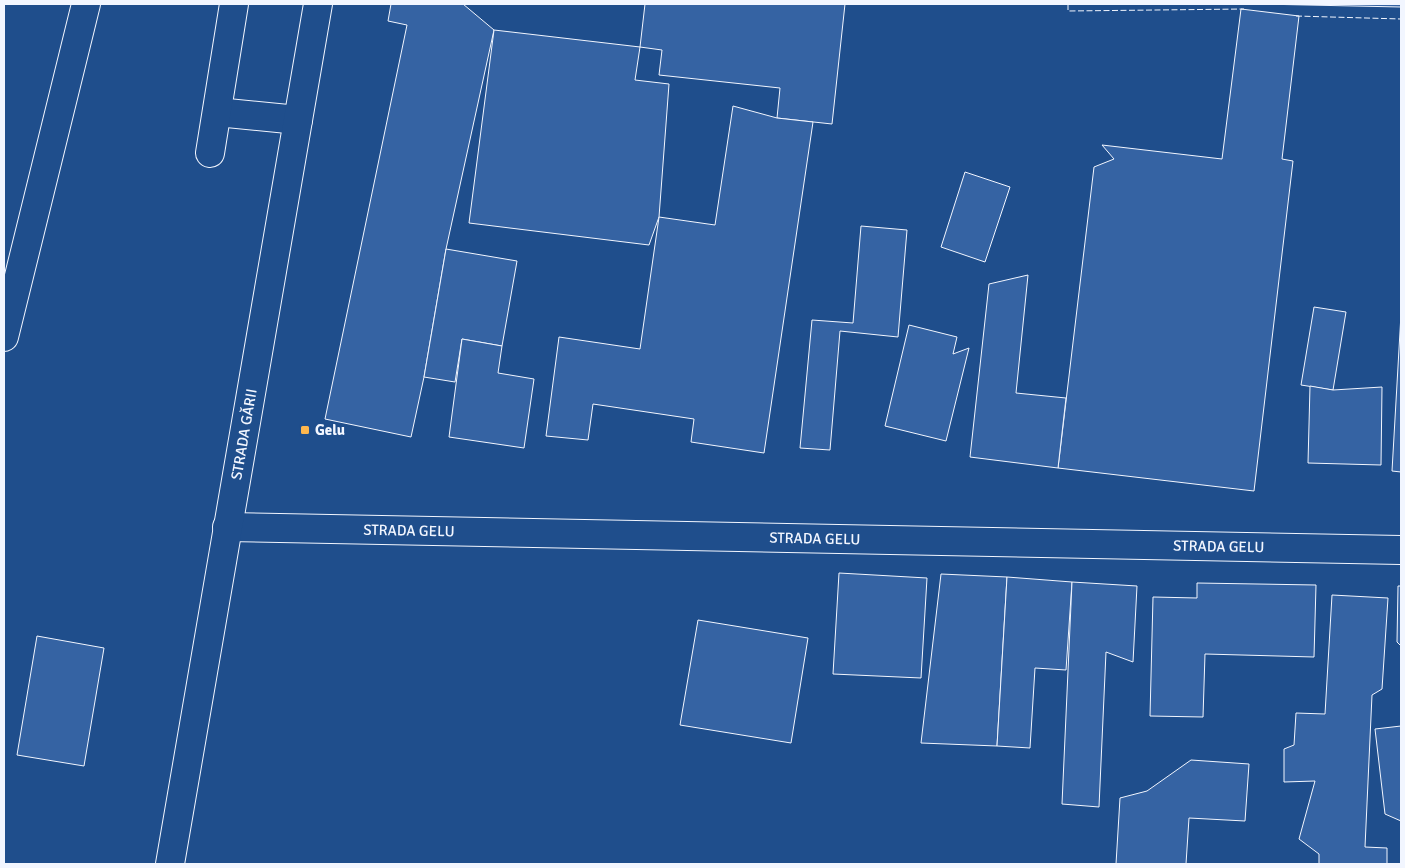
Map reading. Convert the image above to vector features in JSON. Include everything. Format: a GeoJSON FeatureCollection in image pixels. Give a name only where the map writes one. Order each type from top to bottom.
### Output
{"type":"FeatureCollection","features":[{"type":"Feature","properties":{"kind":"street"},"geometry":{"type":"LineString","coordinates":[[4,336],[86,4]]}},
{"type":"Feature","properties":{"kind":"street"},"geometry":{"type":"LineString","coordinates":[[210,153],[234,4]]}},
{"type":"Feature","properties":{"kind":"street","name":"STRADA GĂRII"},"geometry":{"type":"LineString","coordinates":[[170,864],[318,4]]}},
{"type":"Feature","properties":{"kind":"street"},"geometry":{"type":"LineString","coordinates":[[217,112],[298,120]]}},
{"type":"Feature","properties":{"kind":"street","name":"STRADA GELU"},"geometry":{"type":"LineString","coordinates":[[228,527],[1401,550]]}},
{"type":"Feature","properties":{"kind":"building"},"geometry":{"type":"Polygon","coordinates":[[[391,4],[463,4],[494,30],[446,249],[424,377],[411,437],[325,419],[407,25],[388,21],[391,4]]]}},
{"type":"Feature","properties":{"kind":"building"},"geometry":{"type":"Polygon","coordinates":[[[645,4],[845,4],[832,124],[777,118],[780,88],[659,75],[662,50],[640,47],[645,4]]]}},
{"type":"Feature","properties":{"kind":"building"},"geometry":{"type":"Polygon","coordinates":[[[1260,4],[1401,4],[1401,7],[1260,4]]]}},
{"type":"Feature","properties":{"kind":"building"},"geometry":{"type":"Polygon","coordinates":[[[1241,9],[1299,16],[1282,159],[1293,161],[1254,491],[1058,468],[1094,167],[1114,159],[1102,145],[1222,159],[1241,9]]]}},
{"type":"Feature","properties":{"kind":"building"},"geometry":{"type":"Polygon","coordinates":[[[494,30],[640,47],[635,80],[669,84],[659,217],[649,245],[469,223],[494,30]]]}},
{"type":"Feature","properties":{"kind":"building"},"geometry":{"type":"Polygon","coordinates":[[[733,106],[777,118],[813,122],[764,453],[691,442],[694,419],[593,404],[588,440],[546,436],[559,337],[640,349],[659,217],[715,225],[733,106]]]}},
{"type":"Feature","properties":{"kind":"building"},"geometry":{"type":"Polygon","coordinates":[[[965,172],[1010,187],[985,262],[941,247],[965,172]]]}},
{"type":"Feature","properties":{"kind":"building"},"geometry":{"type":"Polygon","coordinates":[[[861,226],[907,230],[898,337],[840,331],[830,450],[800,448],[812,320],[853,323],[861,226]]]}},
{"type":"Feature","properties":{"kind":"building"},"geometry":{"type":"Polygon","coordinates":[[[446,249],[517,261],[502,346],[462,339],[455,382],[424,377],[446,249]]]}},
{"type":"Feature","properties":{"kind":"building"},"geometry":{"type":"Polygon","coordinates":[[[1028,275],[1016,393],[1066,398],[1058,468],[970,457],[989,284],[1028,275]]]}},
{"type":"Feature","properties":{"kind":"building"},"geometry":{"type":"Polygon","coordinates":[[[1314,307],[1346,312],[1333,390],[1301,385],[1314,307]]]}},
{"type":"Feature","properties":{"kind":"building"},"geometry":{"type":"Polygon","coordinates":[[[1401,314],[1401,472],[1392,471],[1401,314]]]}},
{"type":"Feature","properties":{"kind":"building"},"geometry":{"type":"Polygon","coordinates":[[[909,325],[957,337],[953,354],[969,348],[946,441],[885,426],[909,325]]]}},
{"type":"Feature","properties":{"kind":"building"},"geometry":{"type":"Polygon","coordinates":[[[462,339],[502,346],[498,373],[534,379],[524,448],[449,437],[462,339]]]}},
{"type":"Feature","properties":{"kind":"building"},"geometry":{"type":"Polygon","coordinates":[[[1310,386],[1333,390],[1382,387],[1381,465],[1308,463],[1310,386]]]}},
{"type":"Feature","properties":{"kind":"building"},"geometry":{"type":"Polygon","coordinates":[[[839,573],[927,578],[921,678],[833,674],[839,573]]]}},
{"type":"Feature","properties":{"kind":"building"},"geometry":{"type":"Polygon","coordinates":[[[941,574],[1007,577],[997,746],[921,743],[941,574]]]}},
{"type":"Feature","properties":{"kind":"building"},"geometry":{"type":"Polygon","coordinates":[[[1007,577],[1072,582],[1066,670],[1035,668],[1030,748],[997,746],[1007,577]]]}},
{"type":"Feature","properties":{"kind":"building"},"geometry":{"type":"Polygon","coordinates":[[[1072,582],[1137,586],[1133,662],[1106,652],[1099,807],[1062,804],[1072,582]]]}},
{"type":"Feature","properties":{"kind":"building"},"geometry":{"type":"Polygon","coordinates":[[[1197,583],[1316,585],[1314,657],[1205,654],[1203,717],[1150,716],[1153,597],[1197,598],[1197,583]]]}},
{"type":"Feature","properties":{"kind":"building"},"geometry":{"type":"Polygon","coordinates":[[[1398,586],[1401,586],[1401,646],[1397,642],[1398,586]]]}},
{"type":"Feature","properties":{"kind":"building"},"geometry":{"type":"Polygon","coordinates":[[[1332,595],[1388,598],[1382,689],[1372,695],[1365,847],[1387,848],[1387,864],[1319,864],[1319,854],[1299,839],[1315,781],[1284,782],[1284,749],[1294,745],[1296,713],[1325,714],[1332,595]]]}},
{"type":"Feature","properties":{"kind":"building"},"geometry":{"type":"Polygon","coordinates":[[[698,620],[808,638],[791,743],[680,725],[698,620]]]}},
{"type":"Feature","properties":{"kind":"building"},"geometry":{"type":"Polygon","coordinates":[[[37,636],[104,648],[84,766],[17,755],[37,636]]]}},
{"type":"Feature","properties":{"kind":"building"},"geometry":{"type":"Polygon","coordinates":[[[1401,726],[1401,821],[1385,814],[1375,729],[1401,726]]]}},
{"type":"Feature","properties":{"kind":"building"},"geometry":{"type":"Polygon","coordinates":[[[1191,760],[1249,764],[1245,821],[1189,818],[1186,864],[1116,864],[1120,798],[1147,791],[1191,760]]]}},
{"type":"Feature","properties":{"kind":"fence"},"geometry":{"type":"LineString","coordinates":[[1068,4],[1068,11],[1244,9]]}},
{"type":"Feature","properties":{"kind":"fence"},"geometry":{"type":"LineString","coordinates":[[1296,16],[1401,19]]}},
{"type":"Feature","properties":{"kind":"place","name":"Gelu"},"geometry":{"type":"Point","coordinates":[305,430]}}]}
